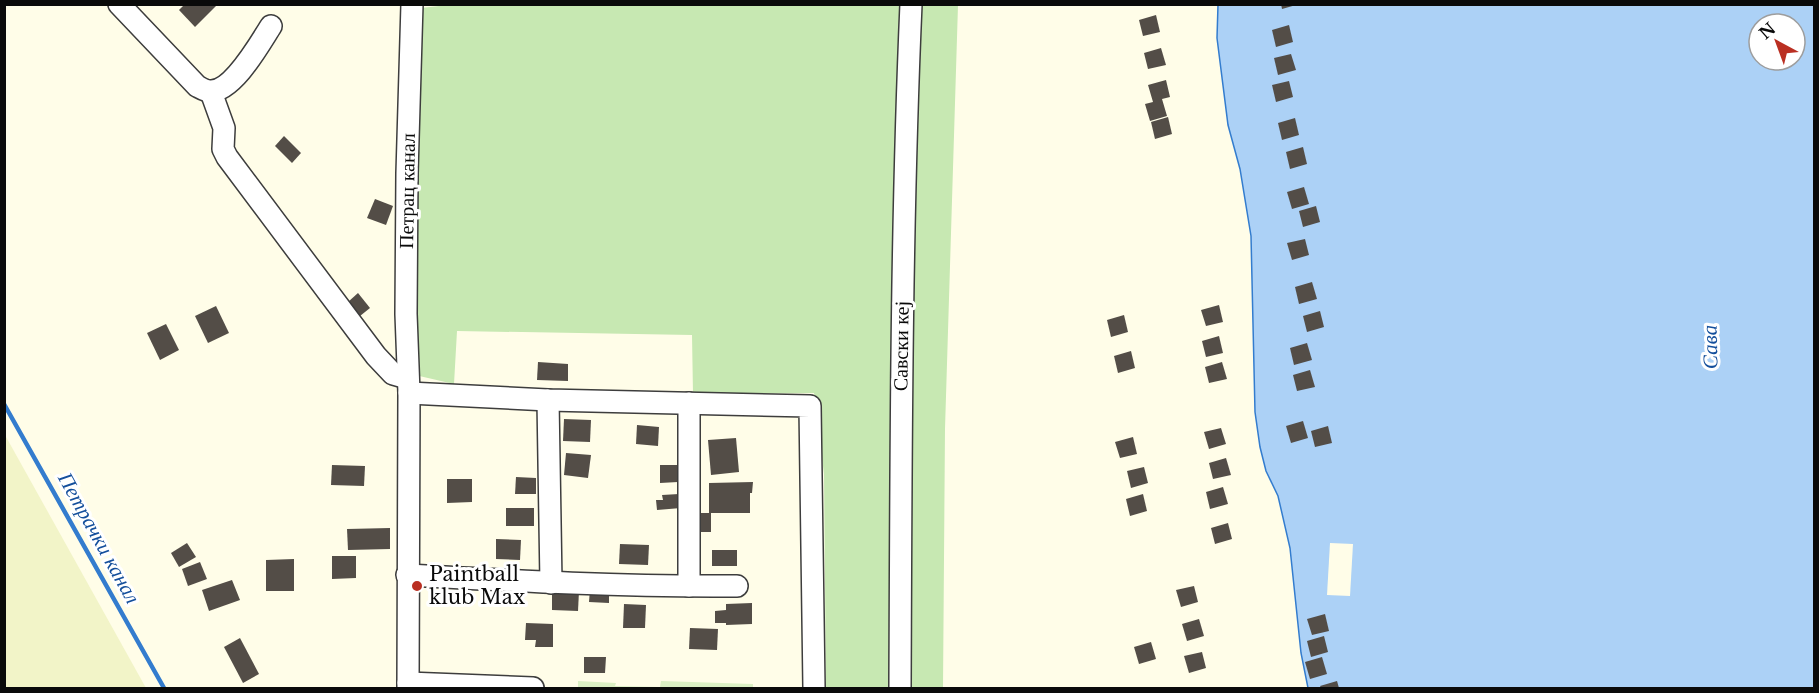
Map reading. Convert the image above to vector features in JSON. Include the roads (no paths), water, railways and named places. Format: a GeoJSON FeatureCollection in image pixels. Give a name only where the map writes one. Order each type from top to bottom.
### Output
{"type":"FeatureCollection","features":[{"type":"Feature","properties":{"kind":"street"},"geometry":{"type":"LineString","coordinates":[[119,4],[197,86],[212,92],[229,82],[245,65],[271,26]]}},
{"type":"Feature","properties":{"kind":"street","name":"Петрац канал"},"geometry":{"type":"LineString","coordinates":[[412,4],[406,173],[408,686],[533,688]]}},
{"type":"Feature","properties":{"kind":"street","name":"Савски кеј"},"geometry":{"type":"LineString","coordinates":[[900,688],[900,398],[906,116],[911,4]]}},
{"type":"Feature","properties":{"kind":"street"},"geometry":{"type":"LineString","coordinates":[[212,92],[224,128],[223,149],[227,157],[376,356],[408,386],[548,400],[810,405],[814,688]]}},
{"type":"Feature","properties":{"kind":"street"},"geometry":{"type":"LineString","coordinates":[[548,400],[551,583]]}},
{"type":"Feature","properties":{"kind":"street"},"geometry":{"type":"LineString","coordinates":[[689,403],[689,586]]}},
{"type":"Feature","properties":{"kind":"street"},"geometry":{"type":"LineString","coordinates":[[407,575],[551,583],[737,586]]}},
{"type":"Feature","properties":{"kind":"water","name":"Сава"},"geometry":{"type":"Polygon","coordinates":[[[1218,5],[1814,5],[1814,688],[1308,688],[1301,653],[1290,548],[1278,496],[1266,471],[1255,412],[1251,236],[1240,169],[1228,125],[1217,38],[1218,5]]]}},
{"type":"Feature","properties":{"kind":"waterway","name":"Петрачки канал"},"geometry":{"type":"LineString","coordinates":[[4,404],[164,688]]}},
{"type":"Feature","properties":{"kind":"place","name":"Paintball klub Max"},"geometry":{"type":"Point","coordinates":[417,586]}}]}
